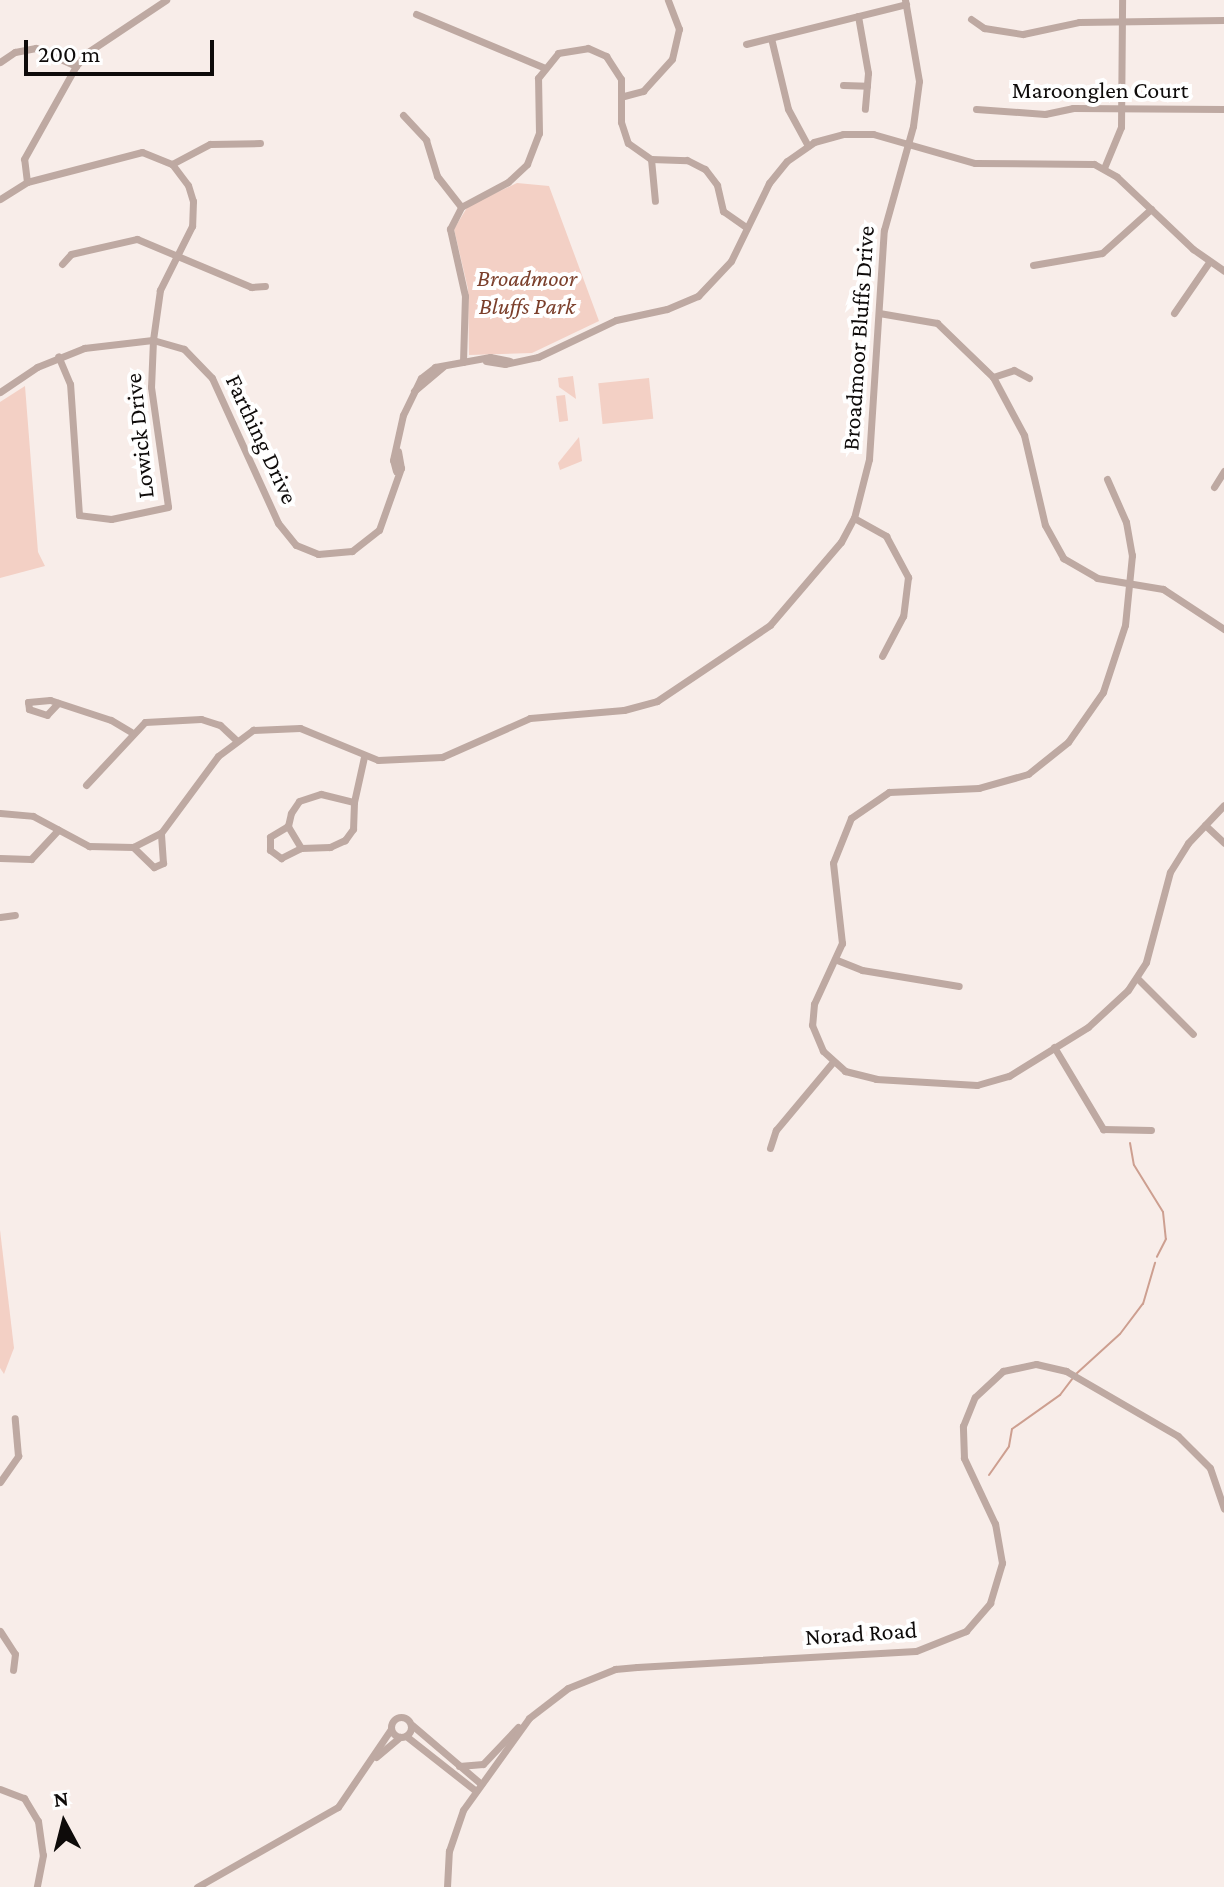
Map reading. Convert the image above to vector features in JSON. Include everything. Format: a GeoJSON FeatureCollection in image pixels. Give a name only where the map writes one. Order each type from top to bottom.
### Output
{"type":"FeatureCollection","features":[{"type":"Feature","properties":{"kind":"street"},"geometry":{"type":"LineString","coordinates":[[27,182],[24,159],[76,66],[88,52],[166,0]]}},
{"type":"Feature","properties":{"kind":"street"},"geometry":{"type":"LineString","coordinates":[[624,96],[643,91],[672,59],[679,29],[678,15],[668,0]]}},
{"type":"Feature","properties":{"kind":"street"},"geometry":{"type":"LineString","coordinates":[[1122,0],[1120,137],[1104,168],[1209,262],[1224,271]]}},
{"type":"Feature","properties":{"kind":"street"},"geometry":{"type":"LineString","coordinates":[[746,44],[906,2]]}},
{"type":"Feature","properties":{"kind":"street","name":"Broadmoor Bluffs Drive"},"geometry":{"type":"LineString","coordinates":[[235,739],[263,727],[292,726],[364,757],[396,762],[442,757],[530,718],[624,710],[666,697],[778,617],[824,566],[854,518],[873,435],[884,230],[908,144],[919,81],[906,2]]}},
{"type":"Feature","properties":{"kind":"street"},"geometry":{"type":"LineString","coordinates":[[416,14],[543,67]]}},
{"type":"Feature","properties":{"kind":"street"},"geometry":{"type":"LineString","coordinates":[[858,16],[867,86],[865,109]]}},
{"type":"Feature","properties":{"kind":"street"},"geometry":{"type":"LineString","coordinates":[[971,19],[984,28],[1023,34],[1079,22],[1224,20]]}},
{"type":"Feature","properties":{"kind":"street"},"geometry":{"type":"LineString","coordinates":[[771,38],[788,109],[808,146]]}},
{"type":"Feature","properties":{"kind":"street"},"geometry":{"type":"LineString","coordinates":[[0,62],[15,52],[36,48],[76,66]]}},
{"type":"Feature","properties":{"kind":"street"},"geometry":{"type":"LineString","coordinates":[[463,362],[465,296],[449,239],[461,207],[501,187],[527,164],[539,133],[536,87],[543,67],[567,49],[598,51],[617,70],[624,96],[623,134],[634,150],[651,159],[687,160],[705,169],[717,185],[723,211],[747,228]]}},
{"type":"Feature","properties":{"kind":"street"},"geometry":{"type":"LineString","coordinates":[[843,85],[867,86]]}},
{"type":"Feature","properties":{"kind":"street","name":"Maroonglen Court"},"geometry":{"type":"LineString","coordinates":[[976,109],[1045,114],[1122,108],[1224,109]]}},
{"type":"Feature","properties":{"kind":"street"},"geometry":{"type":"LineString","coordinates":[[403,115],[426,140],[443,186],[461,207]]}},
{"type":"Feature","properties":{"kind":"street","name":"Farthing Drive"},"geometry":{"type":"LineString","coordinates":[[0,392],[58,356],[106,343],[153,340],[175,345],[204,366],[278,523],[306,551],[341,554],[373,538],[391,509],[403,415],[414,391],[428,372],[463,362],[510,361],[547,354],[616,320],[667,309],[698,296],[731,261],[777,172],[808,146],[857,133],[975,163],[1077,161],[1104,168]]}},
{"type":"Feature","properties":{"kind":"street"},"geometry":{"type":"LineString","coordinates":[[0,199],[27,182],[121,154],[142,152],[172,164],[210,144],[260,143]]}},
{"type":"Feature","properties":{"kind":"street"},"geometry":{"type":"LineString","coordinates":[[651,159],[655,201]]}},
{"type":"Feature","properties":{"kind":"street","name":"Lowick Drive"},"geometry":{"type":"LineString","coordinates":[[58,356],[70,384],[79,515],[134,516],[168,507],[151,387],[156,302],[192,226],[193,201],[172,164]]}},
{"type":"Feature","properties":{"kind":"street"},"geometry":{"type":"LineString","coordinates":[[1033,265],[1102,253],[1151,209]]}},
{"type":"Feature","properties":{"kind":"street"},"geometry":{"type":"LineString","coordinates":[[62,264],[71,254],[126,239],[146,240],[251,287],[265,286]]}},
{"type":"Feature","properties":{"kind":"street"},"geometry":{"type":"LineString","coordinates":[[1174,313],[1209,262]]}},
{"type":"Feature","properties":{"kind":"street"},"geometry":{"type":"LineString","coordinates":[[879,313],[937,323],[993,377],[1029,447],[1053,544],[1080,571],[1171,593],[1224,629]]}},
{"type":"Feature","properties":{"kind":"street"},"geometry":{"type":"LineString","coordinates":[[993,377],[1014,370],[1029,378]]}},
{"type":"Feature","properties":{"kind":"street"},"geometry":{"type":"LineString","coordinates":[[1214,487],[1224,471]]}},
{"type":"Feature","properties":{"kind":"street"},"geometry":{"type":"LineString","coordinates":[[1107,479],[1131,537],[1131,582],[1122,638],[1103,692],[1078,730],[1049,760],[992,786],[889,792],[851,818],[833,863],[843,927],[837,960],[817,993],[812,1015],[815,1035],[832,1063],[876,1079],[977,1085],[1009,1076],[1098,1019],[1137,978],[1149,952],[1170,872],[1224,805]]}},
{"type":"Feature","properties":{"kind":"street"},"geometry":{"type":"LineString","coordinates":[[854,518],[892,542],[908,577],[903,616],[882,656]]}},
{"type":"Feature","properties":{"kind":"street"},"geometry":{"type":"LineString","coordinates":[[58,703],[131,732]]}},
{"type":"Feature","properties":{"kind":"street"},"geometry":{"type":"LineString","coordinates":[[0,813],[33,816],[101,848],[133,847],[161,833],[235,739],[220,725],[201,719],[156,719],[131,732],[86,785]]}},
{"type":"Feature","properties":{"kind":"street"},"geometry":{"type":"LineString","coordinates":[[288,826],[270,837],[270,850],[281,858],[301,848],[316,850],[345,840],[353,829],[354,802],[364,757]]}},
{"type":"Feature","properties":{"kind":"street"},"geometry":{"type":"LineString","coordinates":[[301,848],[288,826],[291,813],[309,795],[354,802]]}},
{"type":"Feature","properties":{"kind":"street"},"geometry":{"type":"LineString","coordinates":[[1205,825],[1224,843]]}},
{"type":"Feature","properties":{"kind":"street"},"geometry":{"type":"LineString","coordinates":[[0,858],[31,859],[58,830]]}},
{"type":"Feature","properties":{"kind":"street"},"geometry":{"type":"LineString","coordinates":[[133,847],[154,867],[163,863],[161,833]]}},
{"type":"Feature","properties":{"kind":"street"},"geometry":{"type":"LineString","coordinates":[[0,917],[15,915]]}},
{"type":"Feature","properties":{"kind":"street"},"geometry":{"type":"LineString","coordinates":[[837,960],[862,970],[959,986]]}},
{"type":"Feature","properties":{"kind":"street"},"geometry":{"type":"LineString","coordinates":[[1137,978],[1193,1034]]}},
{"type":"Feature","properties":{"kind":"street"},"geometry":{"type":"LineString","coordinates":[[1054,1047],[1103,1129],[1151,1130]]}},
{"type":"Feature","properties":{"kind":"street"},"geometry":{"type":"LineString","coordinates":[[770,1148],[776,1130],[832,1063]]}},
{"type":"Feature","properties":{"kind":"street","name":"Norad Road"},"geometry":{"type":"LineString","coordinates":[[447,1887],[456,1823],[529,1718],[568,1688],[615,1669],[916,1651],[966,1631],[990,1603],[1002,1563],[995,1524],[964,1458],[967,1412],[987,1383],[1003,1371],[1036,1364],[1074,1376],[1187,1442],[1210,1468],[1224,1509]]}},
{"type":"Feature","properties":{"kind":"street"},"geometry":{"type":"LineString","coordinates":[[0,1482],[18,1456],[15,1418]]}},
{"type":"Feature","properties":{"kind":"street"},"geometry":{"type":"LineString","coordinates":[[0,1631],[12,1643],[13,1670]]}},
{"type":"Feature","properties":{"kind":"street"},"geometry":{"type":"LineString","coordinates":[[376,1757],[398,1717],[412,1725],[479,1788]]}},
{"type":"Feature","properties":{"kind":"street"},"geometry":{"type":"LineString","coordinates":[[457,1765],[483,1764],[529,1718]]}},
{"type":"Feature","properties":{"kind":"street"},"geometry":{"type":"LineString","coordinates":[[197,1887],[326,1815],[376,1757],[412,1725]]}},
{"type":"Feature","properties":{"kind":"street"},"geometry":{"type":"LineString","coordinates":[[391,1729],[479,1788]]}},
{"type":"Feature","properties":{"kind":"street"},"geometry":{"type":"LineString","coordinates":[[0,1789],[24,1798],[38,1821],[43,1855],[37,1887]]}},
{"type":"Feature","properties":{"kind":"green space","name":"Broadmoor Bluffs Park"},"geometry":{"type":"Polygon","coordinates":[[[517,183],[549,186],[599,321],[532,353],[469,355],[468,289],[454,229],[468,206],[517,183]]]}},
{"type":"Feature","properties":{"kind":"green space"},"geometry":{"type":"Polygon","coordinates":[[[573,376],[576,399],[559,387],[558,378],[573,376]]]}},
{"type":"Feature","properties":{"kind":"green space"},"geometry":{"type":"Polygon","coordinates":[[[649,378],[653,419],[603,424],[598,383],[649,378]]]}},
{"type":"Feature","properties":{"kind":"green space"},"geometry":{"type":"Polygon","coordinates":[[[25,386],[38,552],[45,566],[0,578],[0,402],[25,386]]]}},
{"type":"Feature","properties":{"kind":"green space"},"geometry":{"type":"Polygon","coordinates":[[[565,395],[568,421],[559,422],[556,396],[565,395]]]}},
{"type":"Feature","properties":{"kind":"green space"},"geometry":{"type":"Polygon","coordinates":[[[579,437],[582,461],[560,470],[558,463],[579,437]]]}},
{"type":"Feature","properties":{"kind":"green space"},"geometry":{"type":"Polygon","coordinates":[[[0,1230],[14,1348],[4,1374],[0,1368],[0,1230]]]}},
{"type":"Feature","properties":{"kind":"waterway"},"geometry":{"type":"LineString","coordinates":[[1130,1143],[1134,1165],[1163,1212],[1166,1239],[1157,1257]]}},
{"type":"Feature","properties":{"kind":"waterway"},"geometry":{"type":"LineString","coordinates":[[1076,1374],[1120,1334],[1143,1304],[1155,1263]]}},
{"type":"Feature","properties":{"kind":"waterway"},"geometry":{"type":"LineString","coordinates":[[989,1475],[1009,1446],[1012,1429],[1060,1395],[1072,1379]]}}]}
